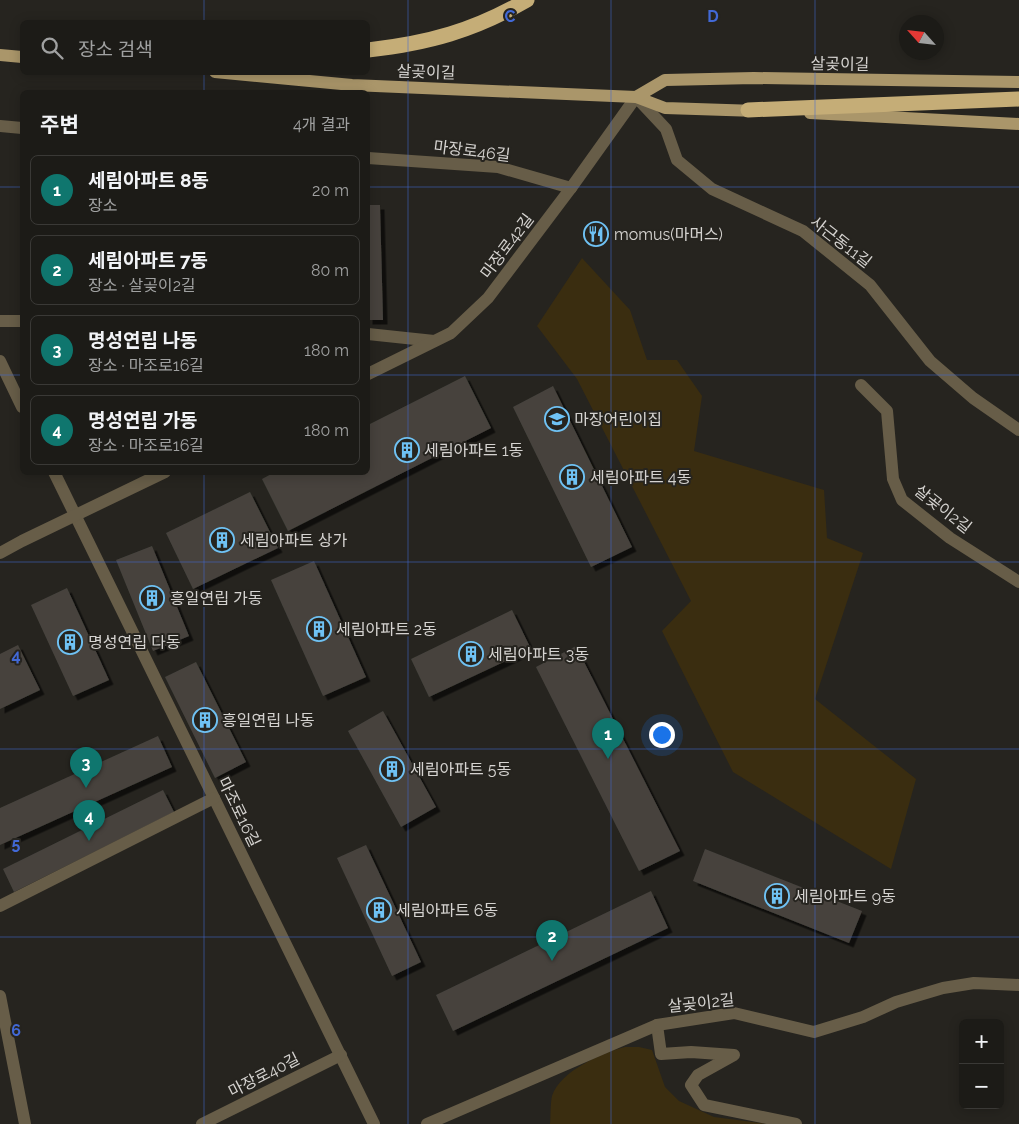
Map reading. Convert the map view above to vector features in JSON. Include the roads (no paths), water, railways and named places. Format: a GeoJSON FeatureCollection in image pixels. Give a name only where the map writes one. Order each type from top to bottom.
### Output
{"type":"FeatureCollection","features":[{"type":"Feature","properties":{"kind":"highway"},"geometry":{"type":"LineString","coordinates":[[370,50],[411,44],[458,32],[491,20],[527,0]]}},
{"type":"Feature","properties":{"kind":"highway"},"geometry":{"type":"LineString","coordinates":[[748,110],[1019,99]]}},
{"type":"Feature","properties":{"kind":"main road"},"geometry":{"type":"LineString","coordinates":[[0,55],[20,57]]}},
{"type":"Feature","properties":{"kind":"main road","name":"살곶이길"},"geometry":{"type":"LineString","coordinates":[[247,75],[352,85],[636,97],[665,108],[748,110],[1019,124]]}},
{"type":"Feature","properties":{"kind":"main road","name":"살곶이길"},"geometry":{"type":"LineString","coordinates":[[636,97],[665,80],[754,78],[1019,82]]}},
{"type":"Feature","properties":{"kind":"street","name":"마장로42길"},"geometry":{"type":"LineString","coordinates":[[370,373],[451,333],[488,298],[571,188],[636,97]]}},
{"type":"Feature","properties":{"kind":"street","name":"사근동11길"},"geometry":{"type":"LineString","coordinates":[[636,97],[666,130],[677,160],[712,189],[803,231],[870,285],[930,361],[973,398],[1019,430]]}},
{"type":"Feature","properties":{"kind":"street"},"geometry":{"type":"LineString","coordinates":[[0,126],[20,128]]}},
{"type":"Feature","properties":{"kind":"street","name":"마장로46길"},"geometry":{"type":"LineString","coordinates":[[370,158],[498,167],[571,188]]}},
{"type":"Feature","properties":{"kind":"street"},"geometry":{"type":"LineString","coordinates":[[0,321],[20,321]]}},
{"type":"Feature","properties":{"kind":"street"},"geometry":{"type":"LineString","coordinates":[[370,334],[434,341]]}},
{"type":"Feature","properties":{"kind":"street"},"geometry":{"type":"LineString","coordinates":[[0,361],[20,403]]}},
{"type":"Feature","properties":{"kind":"street","name":"살곶이2길"},"geometry":{"type":"LineString","coordinates":[[861,385],[887,411],[893,479],[902,500],[950,538],[1019,582]]}},
{"type":"Feature","properties":{"kind":"street"},"geometry":{"type":"LineString","coordinates":[[55,475],[75,515]]}},
{"type":"Feature","properties":{"kind":"street"},"geometry":{"type":"LineString","coordinates":[[0,553],[159,475]]}},
{"type":"Feature","properties":{"kind":"street","name":"마조로16길"},"geometry":{"type":"LineString","coordinates":[[75,515],[374,1124]]}},
{"type":"Feature","properties":{"kind":"street"},"geometry":{"type":"LineString","coordinates":[[0,906],[214,798]]}},
{"type":"Feature","properties":{"kind":"street","name":"살곶이2길"},"geometry":{"type":"LineString","coordinates":[[427,1124],[657,1025],[734,1013],[814,1032],[863,1017],[896,1002],[943,988],[974,983],[1019,985]]}},
{"type":"Feature","properties":{"kind":"street"},"geometry":{"type":"LineString","coordinates":[[0,996],[25,1124]]}},
{"type":"Feature","properties":{"kind":"street"},"geometry":{"type":"LineString","coordinates":[[657,1025],[661,1054],[691,1052],[734,1055],[698,1075],[691,1085],[704,1105],[796,1124]]}},
{"type":"Feature","properties":{"kind":"street","name":"마장로40길"},"geometry":{"type":"LineString","coordinates":[[202,1124],[340,1055]]}},
{"type":"Feature","properties":{"kind":"place","name":"momus(마머스)"},"geometry":{"type":"Point","coordinates":[596,234]}},
{"type":"Feature","properties":{"kind":"place","name":"마장어린이집"},"geometry":{"type":"Point","coordinates":[557,419]}},
{"type":"Feature","properties":{"kind":"place","name":"세림아파트 1동"},"geometry":{"type":"Point","coordinates":[407,450]}},
{"type":"Feature","properties":{"kind":"place","name":"세림아파트 4동"},"geometry":{"type":"Point","coordinates":[572,477]}},
{"type":"Feature","properties":{"kind":"place","name":"세림아파트 상가"},"geometry":{"type":"Point","coordinates":[222,540]}},
{"type":"Feature","properties":{"kind":"place","name":"흥일연립 가동"},"geometry":{"type":"Point","coordinates":[152,598]}},
{"type":"Feature","properties":{"kind":"place","name":"세림아파트 2동"},"geometry":{"type":"Point","coordinates":[319,629]}},
{"type":"Feature","properties":{"kind":"place","name":"명성연립 다동"},"geometry":{"type":"Point","coordinates":[70,642]}},
{"type":"Feature","properties":{"kind":"place","name":"세림아파트 3동"},"geometry":{"type":"Point","coordinates":[471,654]}},
{"type":"Feature","properties":{"kind":"place","name":"흥일연립 나동"},"geometry":{"type":"Point","coordinates":[205,720]}},
{"type":"Feature","properties":{"kind":"place","name":"세림아파트 8동"},"geometry":{"type":"Point","coordinates":[608,759]}},
{"type":"Feature","properties":{"kind":"place","name":"세림아파트 5동"},"geometry":{"type":"Point","coordinates":[392,769]}},
{"type":"Feature","properties":{"kind":"place","name":"명성연립 나동"},"geometry":{"type":"Point","coordinates":[86,788]}},
{"type":"Feature","properties":{"kind":"place","name":"명성연립 가동"},"geometry":{"type":"Point","coordinates":[89,841]}},
{"type":"Feature","properties":{"kind":"place","name":"세림아파트 9동"},"geometry":{"type":"Point","coordinates":[777,896]}},
{"type":"Feature","properties":{"kind":"place","name":"세림아파트 6동"},"geometry":{"type":"Point","coordinates":[379,910]}},
{"type":"Feature","properties":{"kind":"place","name":"세림아파트 7동"},"geometry":{"type":"Point","coordinates":[552,961]}}]}
